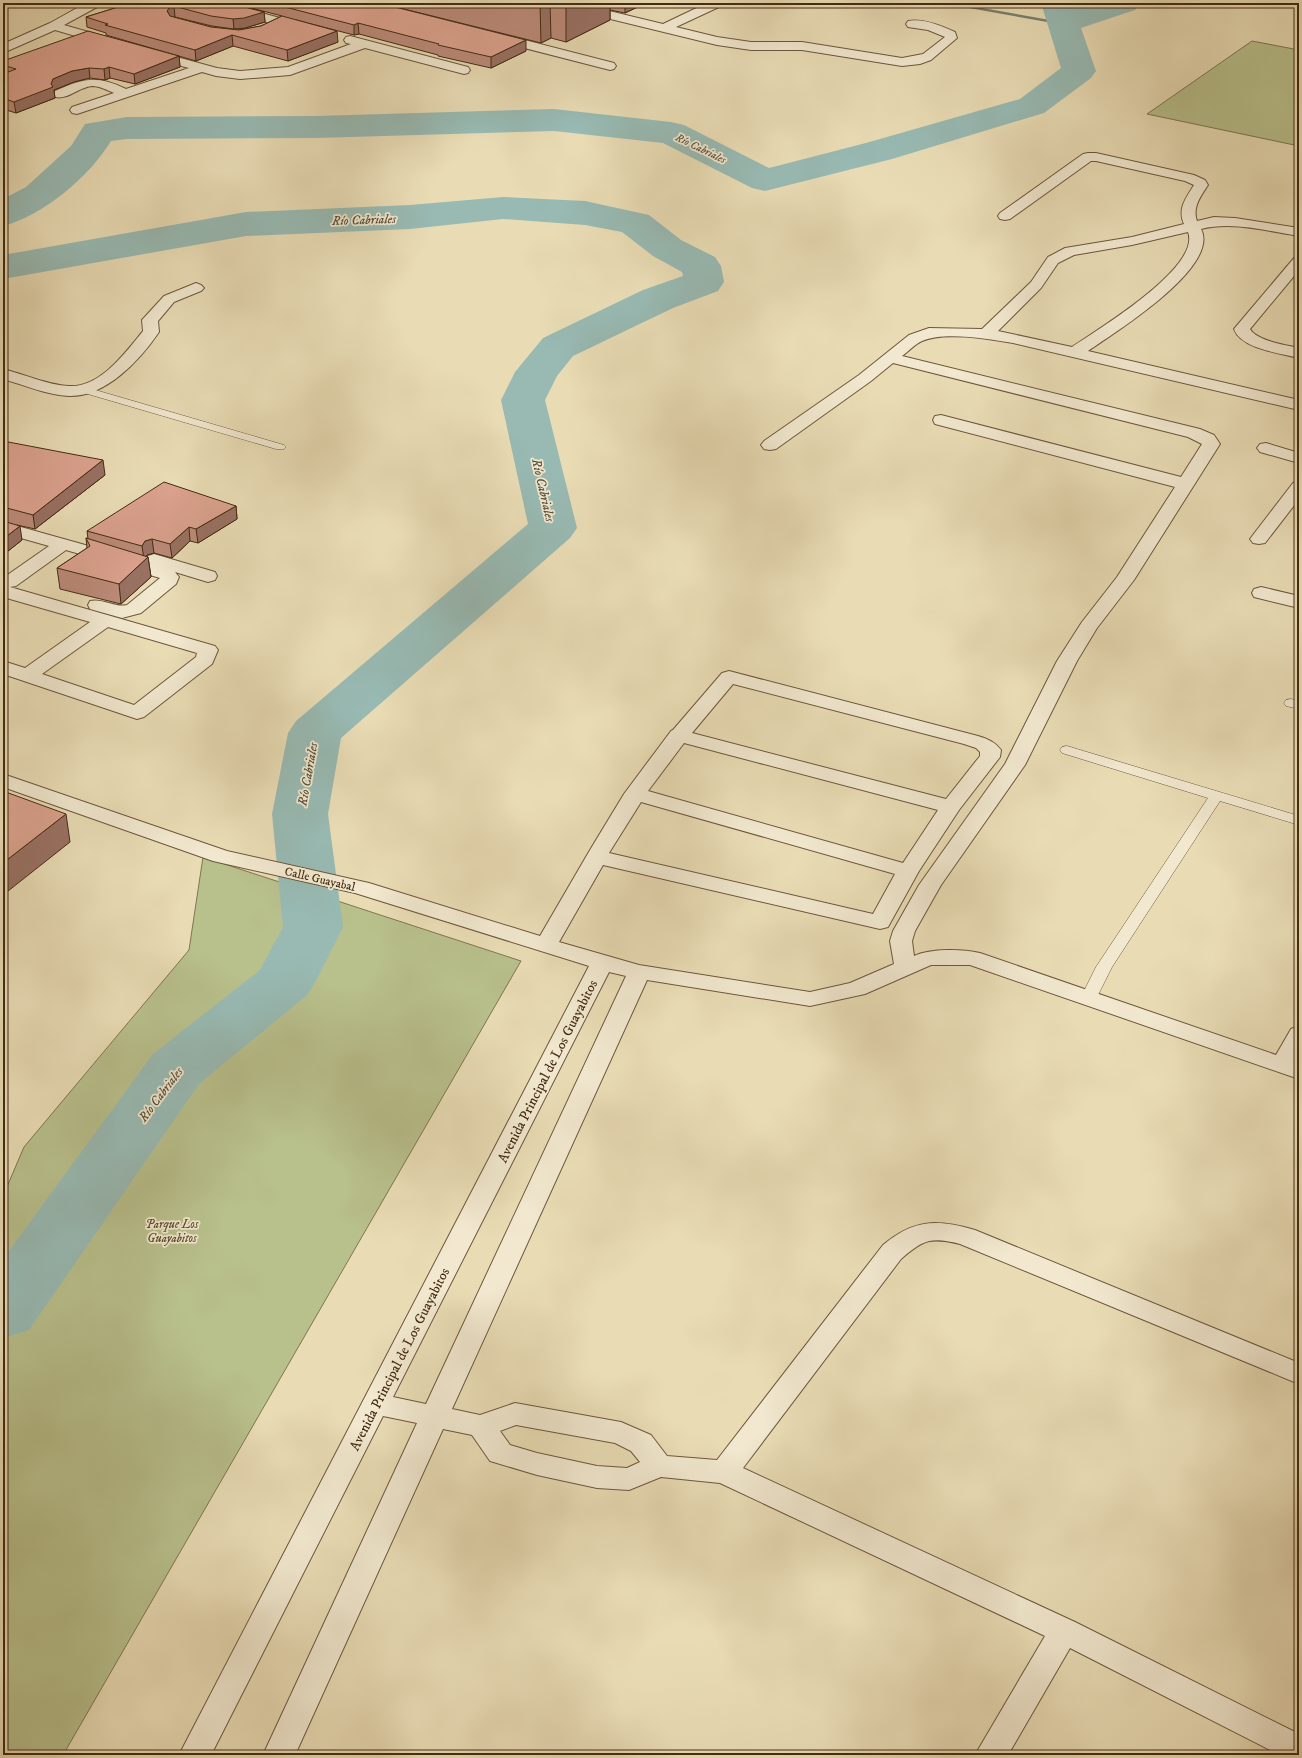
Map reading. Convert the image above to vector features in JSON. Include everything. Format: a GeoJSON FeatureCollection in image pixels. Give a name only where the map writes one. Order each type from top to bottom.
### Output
{"type":"FeatureCollection","features":[{"type":"Feature","properties":{"kind":"street"},"geometry":{"type":"LineString","coordinates":[[3,49],[54,26],[95,3]]}},
{"type":"Feature","properties":{"kind":"street"},"geometry":{"type":"LineString","coordinates":[[212,3],[311,30]]}},
{"type":"Feature","properties":{"kind":"street"},"geometry":{"type":"LineString","coordinates":[[360,3],[413,16]]}},
{"type":"Feature","properties":{"kind":"street"},"geometry":{"type":"LineString","coordinates":[[561,3],[717,40],[751,46],[802,46],[902,62],[920,60],[927,57],[951,38],[951,35],[943,30],[925,25],[912,24]]}},
{"type":"Feature","properties":{"kind":"street"},"geometry":{"type":"LineString","coordinates":[[593,10],[610,3]]}},
{"type":"Feature","properties":{"kind":"street"},"geometry":{"type":"LineString","coordinates":[[665,28],[717,3]]}},
{"type":"Feature","properties":{"kind":"street"},"geometry":{"type":"LineString","coordinates":[[266,28],[280,22]]}},
{"type":"Feature","properties":{"kind":"street"},"geometry":{"type":"LineString","coordinates":[[54,26],[124,46]]}},
{"type":"Feature","properties":{"kind":"street"},"geometry":{"type":"LineString","coordinates":[[489,35],[610,66]]}},
{"type":"Feature","properties":{"kind":"street"},"geometry":{"type":"LineString","coordinates":[[341,38],[464,70]]}},
{"type":"Feature","properties":{"kind":"street"},"geometry":{"type":"LineString","coordinates":[[138,50],[216,72],[240,75],[290,71],[363,44]]}},
{"type":"Feature","properties":{"kind":"street"},"geometry":{"type":"LineString","coordinates":[[77,110],[202,68]]}},
{"type":"Feature","properties":{"kind":"street"},"geometry":{"type":"LineString","coordinates":[[60,94],[83,83],[95,82],[108,85],[126,94]]}},
{"type":"Feature","properties":{"kind":"street"},"geometry":{"type":"LineString","coordinates":[[1006,216],[1085,158],[1094,156],[1189,178],[1198,181],[1201,185],[1188,208],[1188,215],[1197,237],[1196,246],[1174,279],[1150,300],[1075,352]]}},
{"type":"Feature","properties":{"kind":"street"},"geometry":{"type":"LineString","coordinates":[[986,334],[1036,285],[1049,264],[1058,256],[1070,251],[1132,241],[1214,221],[1228,221],[1299,232]]}},
{"type":"Feature","properties":{"kind":"street"},"geometry":{"type":"LineString","coordinates":[[1299,261],[1242,329],[1244,336],[1253,341],[1299,353]]}},
{"type":"Feature","properties":{"kind":"street"},"geometry":{"type":"LineString","coordinates":[[3,374],[69,391],[85,390],[96,385],[124,364],[151,332],[150,320],[169,299],[196,288]]}},
{"type":"Feature","properties":{"kind":"street"},"geometry":{"type":"LineString","coordinates":[[770,445],[865,378],[915,338],[929,333],[947,332],[986,334],[1013,338],[1299,405]]}},
{"type":"Feature","properties":{"kind":"street"},"geometry":{"type":"LineString","coordinates":[[890,358],[1202,436],[1208,439],[1211,444],[1125,580],[1089,626],[1067,661],[1015,765],[930,885],[904,931],[901,941],[903,959],[906,967]]}},
{"type":"Feature","properties":{"kind":"street"},"geometry":{"type":"LineString","coordinates":[[941,420],[1186,484]]}},
{"type":"Feature","properties":{"kind":"street"},"geometry":{"type":"LineString","coordinates":[[1266,448],[1299,458]]}},
{"type":"Feature","properties":{"kind":"street"},"geometry":{"type":"LineString","coordinates":[[1259,539],[1299,487]]}},
{"type":"Feature","properties":{"kind":"street"},"geometry":{"type":"LineString","coordinates":[[3,517],[83,538],[208,576]]}},
{"type":"Feature","properties":{"kind":"street"},"geometry":{"type":"LineString","coordinates":[[3,527],[165,573],[170,577],[169,580],[142,604],[134,609],[122,612],[5,584]]}},
{"type":"Feature","properties":{"kind":"street"},"geometry":{"type":"LineString","coordinates":[[5,584],[63,544]]}},
{"type":"Feature","properties":{"kind":"street"},"geometry":{"type":"LineString","coordinates":[[3,667],[26,676],[137,712],[205,660],[208,650],[104,621],[5,584]]}},
{"type":"Feature","properties":{"kind":"street"},"geometry":{"type":"LineString","coordinates":[[1261,593],[1299,602]]}},
{"type":"Feature","properties":{"kind":"street"},"geometry":{"type":"LineString","coordinates":[[26,676],[104,621]]}},
{"type":"Feature","properties":{"kind":"street"},"geometry":{"type":"LineString","coordinates":[[546,946],[597,858],[635,794],[678,735],[729,677],[971,740],[983,744],[991,750],[990,757],[951,807],[908,871],[880,922],[597,858]]}},
{"type":"Feature","properties":{"kind":"street"},"geometry":{"type":"LineString","coordinates":[[678,735],[951,807]]}},
{"type":"Feature","properties":{"kind":"street","name":"Calle Guayabal"},"geometry":{"type":"LineString","coordinates":[[3,780],[222,856],[361,888],[602,963],[639,972],[810,999],[857,989],[928,958],[972,958],[1291,1068]]}},
{"type":"Feature","properties":{"kind":"street"},"geometry":{"type":"LineString","coordinates":[[635,794],[908,871]]}},
{"type":"Feature","properties":{"kind":"street","name":"Avenida Principal de Los Guayabitos"},"geometry":{"type":"LineString","coordinates":[[195,1755],[602,963]]}},
{"type":"Feature","properties":{"kind":"street"},"geometry":{"type":"LineString","coordinates":[[280,1755],[639,972]]}},
{"type":"Feature","properties":{"kind":"street"},"geometry":{"type":"LineString","coordinates":[[1291,1068],[1299,1034]]}},
{"type":"Feature","properties":{"kind":"street"},"geometry":{"type":"LineString","coordinates":[[724,1472],[892,1252],[904,1241],[923,1231],[946,1232],[966,1236],[1299,1374]]}},
{"type":"Feature","properties":{"kind":"street"},"geometry":{"type":"LineString","coordinates":[[376,1404],[481,1426],[515,1414],[621,1433],[641,1444],[659,1466]]}},
{"type":"Feature","properties":{"kind":"street"},"geometry":{"type":"LineString","coordinates":[[481,1426],[500,1453],[537,1464],[597,1477],[629,1479],[659,1466],[724,1472],[1064,1631],[1299,1749]]}},
{"type":"Feature","properties":{"kind":"street"},"geometry":{"type":"LineString","coordinates":[[991,1755],[1064,1631]]}},
{"type":"Feature","properties":{"kind":"lane"},"geometry":{"type":"LineString","coordinates":[[85,390],[280,447]]}},
{"type":"Feature","properties":{"kind":"lane"},"geometry":{"type":"LineString","coordinates":[[1067,750],[1216,797],[1299,821]]}},
{"type":"Feature","properties":{"kind":"lane"},"geometry":{"type":"LineString","coordinates":[[1088,999],[1104,968],[1216,797]]}},
{"type":"Feature","properties":{"kind":"green space"},"geometry":{"type":"Polygon","coordinates":[[[1252,41],[1299,50],[1299,146],[1147,114],[1252,41]]]}},
{"type":"Feature","properties":{"kind":"green space","name":"Parque Los Guayabitos"},"geometry":{"type":"Polygon","coordinates":[[[203,857],[521,961],[63,1755],[3,1755],[3,1196],[24,1147],[189,950],[203,857]]]}},
{"type":"Feature","properties":{"kind":"building"},"geometry":{"type":"Polygon","coordinates":[[[131,3],[229,3],[264,12],[244,18],[233,19],[211,16],[174,6],[170,7],[167,11],[170,16],[211,27],[239,30],[261,26],[282,16],[337,31],[287,50],[232,35],[195,50],[105,25],[108,24],[86,17],[131,3]]]}},
{"type":"Feature","properties":{"kind":"building"},"geometry":{"type":"Polygon","coordinates":[[[270,3],[358,3],[375,7],[383,4],[526,40],[491,57],[438,45],[439,44],[358,23],[354,25],[270,3]]]}},
{"type":"Feature","properties":{"kind":"building"},"geometry":{"type":"Polygon","coordinates":[[[88,31],[179,56],[134,74],[109,67],[104,69],[89,68],[72,71],[53,79],[51,84],[53,87],[14,102],[3,98],[3,74],[16,69],[3,65],[3,61],[88,31]]]}},
{"type":"Feature","properties":{"kind":"building"},"geometry":{"type":"Polygon","coordinates":[[[3,441],[103,460],[33,515],[3,507],[3,441]]]}},
{"type":"Feature","properties":{"kind":"building"},"geometry":{"type":"Polygon","coordinates":[[[164,482],[236,506],[196,529],[189,527],[170,544],[152,539],[145,541],[142,546],[87,531],[164,482]]]}},
{"type":"Feature","properties":{"kind":"building"},"geometry":{"type":"Polygon","coordinates":[[[3,521],[20,526],[3,539],[3,521]]]}},
{"type":"Feature","properties":{"kind":"building"},"geometry":{"type":"Polygon","coordinates":[[[86,538],[148,557],[119,584],[57,568],[90,546],[86,538]]]}},
{"type":"Feature","properties":{"kind":"building"},"geometry":{"type":"Polygon","coordinates":[[[3,791],[66,814],[3,863],[3,791]]]}},
{"type":"Feature","properties":{"kind":"waterway"},"geometry":{"type":"LineString","coordinates":[[944,3],[1064,23]]}},
{"type":"Feature","properties":{"kind":"waterway","name":"Río Cabriales"},"geometry":{"type":"LineString","coordinates":[[3,214],[39,195],[85,153],[98,132],[127,128],[316,127],[554,120],[671,133],[765,180],[879,151],[1032,106],[1079,71],[1057,3]]}},
{"type":"Feature","properties":{"kind":"waterway","name":"Río Cabriales"},"geometry":{"type":"LineString","coordinates":[[1064,23],[1124,3]]}},
{"type":"Feature","properties":{"kind":"waterway","name":"Río Cabriales"},"geometry":{"type":"LineString","coordinates":[[3,267],[246,224],[410,217],[503,208],[585,213],[635,223],[667,248],[701,266],[704,282],[658,299],[558,347],[537,372],[523,400],[553,528],[315,733],[300,814],[313,927],[285,981],[176,1069],[3,1312]]}}]}
